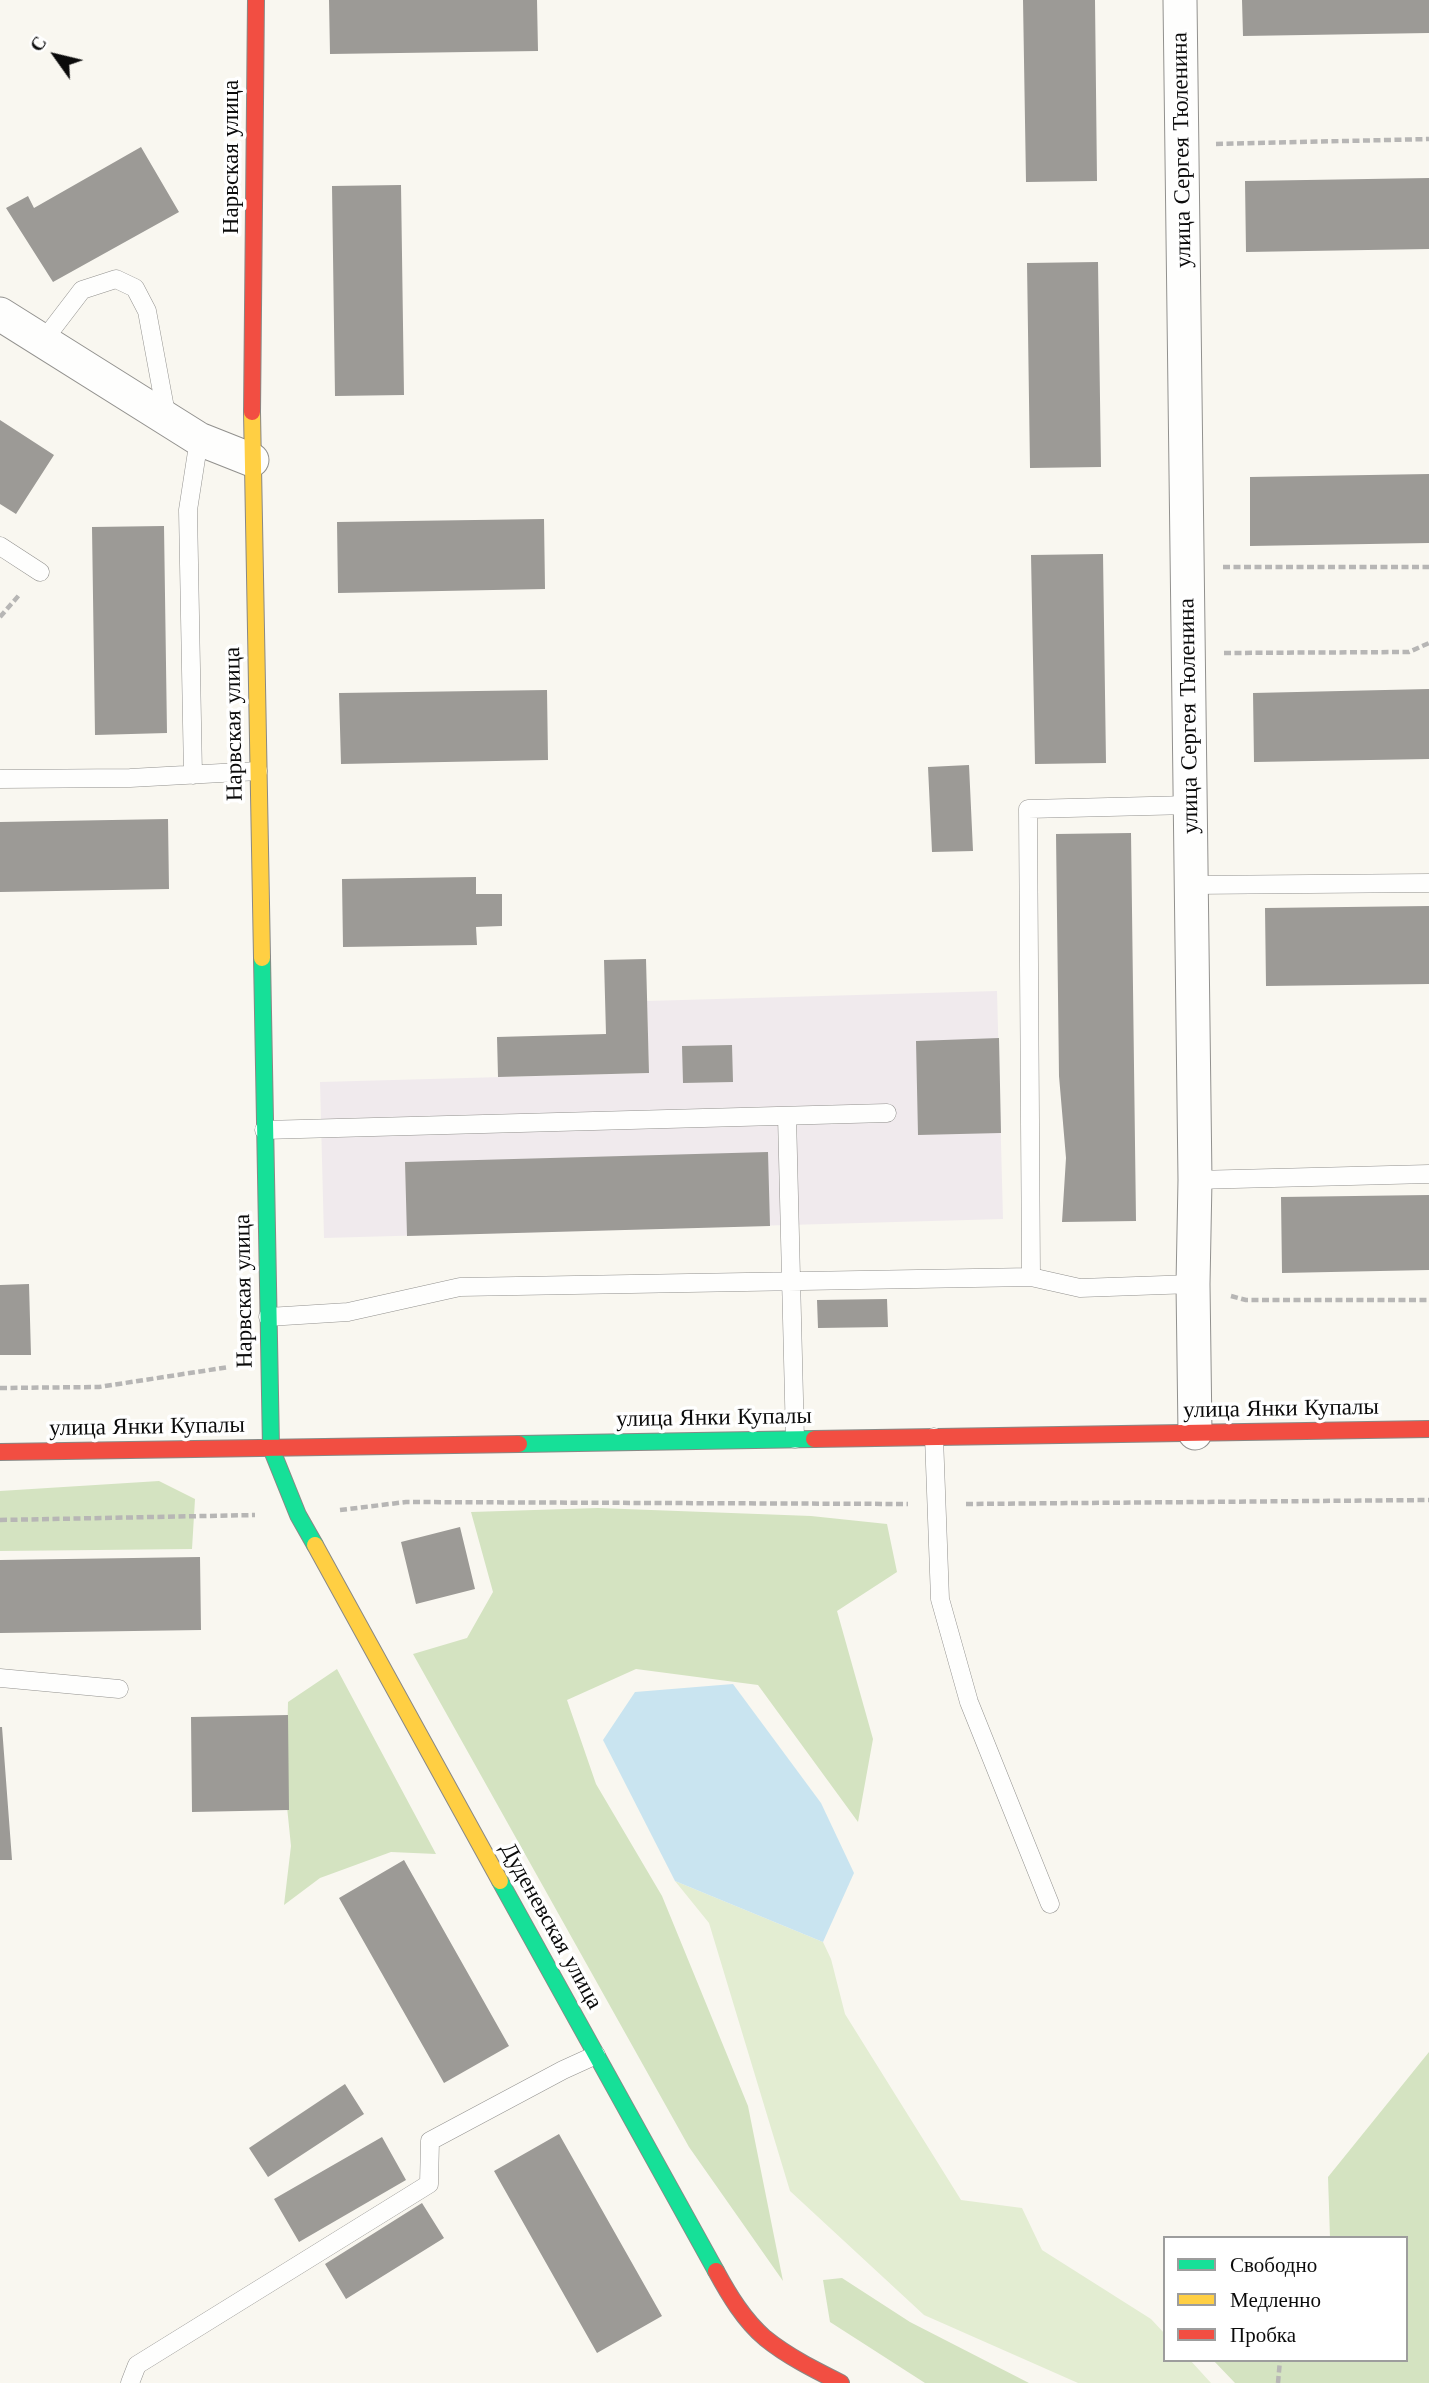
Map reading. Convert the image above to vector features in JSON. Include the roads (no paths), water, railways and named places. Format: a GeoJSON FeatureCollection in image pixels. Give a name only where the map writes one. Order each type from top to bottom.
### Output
{"type":"FeatureCollection","features":[{"type":"Feature","properties":{"kind":"street","name":"Нарвская улица"},"geometry":{"type":"LineString","coordinates":[[256,0],[252,460],[271,1448]]}},
{"type":"Feature","properties":{"kind":"street","name":"улица Сергея Тюленина"},"geometry":{"type":"LineString","coordinates":[[1180,0],[1195,1180],[1195,1433]]}},
{"type":"Feature","properties":{"kind":"street"},"geometry":{"type":"LineString","coordinates":[[0,314],[200,439],[252,460]]}},
{"type":"Feature","properties":{"kind":"street","name":"улица Янки Купалы"},"geometry":{"type":"LineString","coordinates":[[0,1452],[1429,1429]]}},
{"type":"Feature","properties":{"kind":"street","name":"Дуденевская улица"},"geometry":{"type":"LineString","coordinates":[[271,1448],[298,1515],[732,2301],[764,2337],[810,2367],[841,2383]]}},
{"type":"Feature","properties":{"kind":"lane"},"geometry":{"type":"LineString","coordinates":[[43,341],[82,290],[116,279],[135,288],[147,310],[167,419]]}},
{"type":"Feature","properties":{"kind":"lane"},"geometry":{"type":"LineString","coordinates":[[192,775],[188,510],[200,439]]}},
{"type":"Feature","properties":{"kind":"lane"},"geometry":{"type":"LineString","coordinates":[[0,547],[40,572]]}},
{"type":"Feature","properties":{"kind":"lane"},"geometry":{"type":"LineString","coordinates":[[0,779],[130,778],[258,771]]}},
{"type":"Feature","properties":{"kind":"lane"},"geometry":{"type":"LineString","coordinates":[[1031,1277],[1028,809],[1191,805]]}},
{"type":"Feature","properties":{"kind":"lane"},"geometry":{"type":"LineString","coordinates":[[1191,885],[1429,883]]}},
{"type":"Feature","properties":{"kind":"lane"},"geometry":{"type":"LineString","coordinates":[[264,1130],[887,1113]]}},
{"type":"Feature","properties":{"kind":"lane"},"geometry":{"type":"LineString","coordinates":[[787,1116],[795,1439]]}},
{"type":"Feature","properties":{"kind":"lane"},"geometry":{"type":"LineString","coordinates":[[1195,1180],[1429,1174]]}},
{"type":"Feature","properties":{"kind":"lane"},"geometry":{"type":"LineString","coordinates":[[268,1317],[348,1312],[460,1287],[1031,1277],[1080,1288],[1193,1284]]}},
{"type":"Feature","properties":{"kind":"lane"},"geometry":{"type":"LineString","coordinates":[[934,1437],[940,1599],[970,1702],[1049,1904]]}},
{"type":"Feature","properties":{"kind":"lane"},"geometry":{"type":"LineString","coordinates":[[0,1678],[119,1689]]}},
{"type":"Feature","properties":{"kind":"lane"},"geometry":{"type":"LineString","coordinates":[[130,2383],[137,2365],[429,2184],[430,2141],[563,2070],[596,2056]]}},
{"type":"Feature","properties":{"kind":"water"},"geometry":{"type":"Polygon","coordinates":[[[733,1684],[821,1803],[854,1873],[823,1942],[675,1881],[603,1740],[635,1692],[733,1684]]]}}]}
